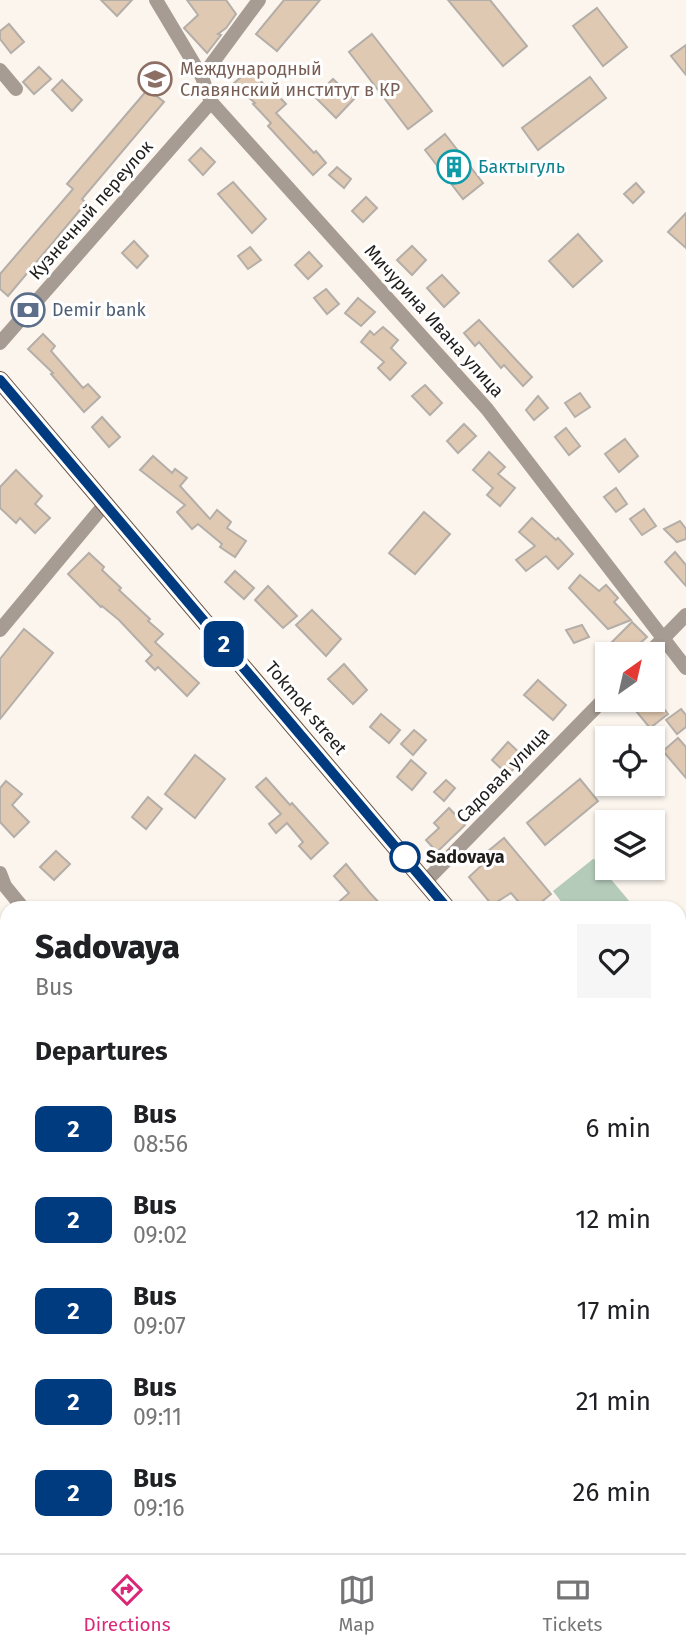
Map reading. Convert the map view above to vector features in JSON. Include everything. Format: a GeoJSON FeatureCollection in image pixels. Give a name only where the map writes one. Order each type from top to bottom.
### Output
{"type":"FeatureCollection","features":[{"type":"Feature","properties":{"kind":"main road","name":"Tokmok street"},"geometry":{"type":"LineString","coordinates":[[0,380],[426,881],[437,901]]}},
{"type":"Feature","properties":{"kind":"street","name":"Мичурина Ивана улица"},"geometry":{"type":"LineString","coordinates":[[156,0],[202,77],[211,102],[487,409],[686,668]]}},
{"type":"Feature","properties":{"kind":"street"},"geometry":{"type":"LineString","coordinates":[[202,77],[259,0]]}},
{"type":"Feature","properties":{"kind":"street"},"geometry":{"type":"LineString","coordinates":[[0,70],[16,89]]}},
{"type":"Feature","properties":{"kind":"street","name":"Кузнечный переулок"},"geometry":{"type":"LineString","coordinates":[[0,343],[211,102]]}},
{"type":"Feature","properties":{"kind":"street"},"geometry":{"type":"LineString","coordinates":[[0,630],[105,504]]}},
{"type":"Feature","properties":{"kind":"street"},"geometry":{"type":"LineString","coordinates":[[660,642],[686,615]]}},
{"type":"Feature","properties":{"kind":"street","name":"Садовая улица"},"geometry":{"type":"LineString","coordinates":[[426,881],[595,708]]}},
{"type":"Feature","properties":{"kind":"street"},"geometry":{"type":"LineString","coordinates":[[0,873],[5,886],[17,901]]}},
{"type":"Feature","properties":{"kind":"green space"},"geometry":{"type":"Polygon","coordinates":[[[594,859],[595,880],[612,880],[629,901],[561,901],[553,891],[594,859]]]}},
{"type":"Feature","properties":{"kind":"building"},"geometry":{"type":"Polygon","coordinates":[[[101,0],[132,0],[117,16],[101,0]]]}},
{"type":"Feature","properties":{"kind":"building"},"geometry":{"type":"Polygon","coordinates":[[[187,0],[226,0],[236,14],[218,34],[221,35],[207,53],[184,28],[198,15],[187,0]]]}},
{"type":"Feature","properties":{"kind":"building"},"geometry":{"type":"Polygon","coordinates":[[[284,0],[320,0],[277,51],[256,34],[284,0]]]}},
{"type":"Feature","properties":{"kind":"building"},"geometry":{"type":"Polygon","coordinates":[[[448,0],[490,0],[527,46],[503,66],[448,0]]]}},
{"type":"Feature","properties":{"kind":"building"},"geometry":{"type":"Polygon","coordinates":[[[597,8],[627,47],[603,66],[573,26],[597,8]]]}},
{"type":"Feature","properties":{"kind":"building"},"geometry":{"type":"Polygon","coordinates":[[[9,24],[24,42],[11,53],[0,39],[0,31],[9,24]]]}},
{"type":"Feature","properties":{"kind":"building"},"geometry":{"type":"Polygon","coordinates":[[[372,34],[432,111],[408,129],[349,52],[372,34]]]}},
{"type":"Feature","properties":{"kind":"building"},"geometry":{"type":"Polygon","coordinates":[[[686,45],[686,75],[671,56],[686,45]]]}},
{"type":"Feature","properties":{"kind":"building"},"geometry":{"type":"Polygon","coordinates":[[[39,67],[51,79],[34,94],[23,82],[39,67]]]}},
{"type":"Feature","properties":{"kind":"building"},"geometry":{"type":"Polygon","coordinates":[[[250,69],[286,104],[276,113],[326,163],[313,175],[268,126],[271,123],[253,104],[255,103],[233,84],[250,69]]]}},
{"type":"Feature","properties":{"kind":"building"},"geometry":{"type":"Polygon","coordinates":[[[590,77],[606,98],[538,150],[522,128],[590,77]]]}},
{"type":"Feature","properties":{"kind":"building"},"geometry":{"type":"Polygon","coordinates":[[[333,79],[354,99],[336,118],[315,97],[333,79]]]}},
{"type":"Feature","properties":{"kind":"building"},"geometry":{"type":"Polygon","coordinates":[[[62,80],[82,100],[72,111],[52,90],[62,80]]]}},
{"type":"Feature","properties":{"kind":"building"},"geometry":{"type":"Polygon","coordinates":[[[148,89],[164,102],[82,199],[86,203],[8,296],[0,289],[0,274],[73,189],[67,184],[148,89]]]}},
{"type":"Feature","properties":{"kind":"building","name":"Бактыгуль"},"geometry":{"type":"Polygon","coordinates":[[[445,134],[483,183],[463,199],[425,150],[445,134]]]}},
{"type":"Feature","properties":{"kind":"building"},"geometry":{"type":"Polygon","coordinates":[[[201,148],[215,162],[203,175],[189,160],[201,148]]]}},
{"type":"Feature","properties":{"kind":"building"},"geometry":{"type":"Polygon","coordinates":[[[337,167],[351,179],[344,188],[329,175],[337,167]]]}},
{"type":"Feature","properties":{"kind":"building"},"geometry":{"type":"Polygon","coordinates":[[[233,182],[266,219],[252,233],[218,194],[233,182]]]}},
{"type":"Feature","properties":{"kind":"building"},"geometry":{"type":"Polygon","coordinates":[[[636,183],[644,192],[633,203],[624,194],[636,183]]]}},
{"type":"Feature","properties":{"kind":"building"},"geometry":{"type":"Polygon","coordinates":[[[366,197],[377,208],[363,222],[352,211],[366,197]]]}},
{"type":"Feature","properties":{"kind":"building"},"geometry":{"type":"Polygon","coordinates":[[[686,213],[686,248],[668,232],[686,213]]]}},
{"type":"Feature","properties":{"kind":"building"},"geometry":{"type":"Polygon","coordinates":[[[578,234],[602,261],[573,287],[549,261],[578,234]]]}},
{"type":"Feature","properties":{"kind":"building"},"geometry":{"type":"Polygon","coordinates":[[[134,241],[148,256],[137,268],[122,253],[134,241]]]}},
{"type":"Feature","properties":{"kind":"building"},"geometry":{"type":"Polygon","coordinates":[[[412,246],[426,260],[412,275],[397,260],[412,246]]]}},
{"type":"Feature","properties":{"kind":"building"},"geometry":{"type":"Polygon","coordinates":[[[250,247],[261,260],[248,269],[238,256],[250,247]]]}},
{"type":"Feature","properties":{"kind":"building"},"geometry":{"type":"Polygon","coordinates":[[[309,252],[322,266],[308,279],[295,265],[309,252]]]}},
{"type":"Feature","properties":{"kind":"building"},"geometry":{"type":"Polygon","coordinates":[[[442,275],[459,293],[444,307],[427,288],[442,275]]]}},
{"type":"Feature","properties":{"kind":"building"},"geometry":{"type":"Polygon","coordinates":[[[326,289],[339,304],[327,314],[314,298],[326,289]]]}},
{"type":"Feature","properties":{"kind":"building"},"geometry":{"type":"Polygon","coordinates":[[[358,298],[375,312],[361,326],[345,313],[358,298]]]}},
{"type":"Feature","properties":{"kind":"building"},"geometry":{"type":"Polygon","coordinates":[[[479,320],[532,377],[523,386],[504,365],[501,368],[479,342],[475,346],[464,333],[479,320]]]}},
{"type":"Feature","properties":{"kind":"building"},"geometry":{"type":"Polygon","coordinates":[[[383,327],[398,340],[391,348],[406,363],[390,380],[378,368],[384,362],[361,342],[370,331],[374,335],[383,327]]]}},
{"type":"Feature","properties":{"kind":"building"},"geometry":{"type":"Polygon","coordinates":[[[43,334],[55,346],[51,351],[83,388],[88,384],[100,397],[84,412],[51,374],[53,373],[28,349],[43,334]]]}},
{"type":"Feature","properties":{"kind":"building"},"geometry":{"type":"Polygon","coordinates":[[[425,385],[442,403],[430,415],[412,396],[425,385]]]}},
{"type":"Feature","properties":{"kind":"building"},"geometry":{"type":"Polygon","coordinates":[[[580,393],[590,407],[575,417],[565,403],[580,393]]]}},
{"type":"Feature","properties":{"kind":"building"},"geometry":{"type":"Polygon","coordinates":[[[538,396],[548,408],[534,420],[526,410],[538,396]]]}},
{"type":"Feature","properties":{"kind":"building"},"geometry":{"type":"Polygon","coordinates":[[[102,417],[120,437],[109,447],[92,427],[102,417]]]}},
{"type":"Feature","properties":{"kind":"building"},"geometry":{"type":"Polygon","coordinates":[[[464,424],[476,436],[458,453],[447,441],[464,424]]]}},
{"type":"Feature","properties":{"kind":"building"},"geometry":{"type":"Polygon","coordinates":[[[566,428],[580,446],[569,455],[555,437],[566,428]]]}},
{"type":"Feature","properties":{"kind":"building"},"geometry":{"type":"Polygon","coordinates":[[[625,439],[638,456],[619,472],[605,454],[625,439]]]}},
{"type":"Feature","properties":{"kind":"building"},"geometry":{"type":"Polygon","coordinates":[[[489,452],[505,467],[498,474],[515,488],[500,506],[487,495],[493,488],[473,470],[489,452]]]}},
{"type":"Feature","properties":{"kind":"building"},"geometry":{"type":"Polygon","coordinates":[[[153,456],[172,473],[175,469],[187,478],[180,486],[210,519],[217,510],[231,522],[227,528],[246,541],[235,557],[220,547],[222,544],[198,524],[192,529],[177,512],[185,505],[140,470],[153,456]]]}},
{"type":"Feature","properties":{"kind":"building"},"geometry":{"type":"Polygon","coordinates":[[[16,470],[42,496],[35,504],[50,518],[35,533],[20,518],[16,523],[0,508],[0,487],[16,470]]]}},
{"type":"Feature","properties":{"kind":"building"},"geometry":{"type":"Polygon","coordinates":[[[616,488],[627,504],[616,512],[604,497],[616,488]]]}},
{"type":"Feature","properties":{"kind":"building"},"geometry":{"type":"Polygon","coordinates":[[[644,509],[656,526],[642,535],[630,519],[644,509]]]}},
{"type":"Feature","properties":{"kind":"building"},"geometry":{"type":"Polygon","coordinates":[[[424,512],[450,534],[415,574],[389,553],[424,512]]]}},
{"type":"Feature","properties":{"kind":"building"},"geometry":{"type":"Polygon","coordinates":[[[532,518],[556,540],[558,538],[573,554],[558,569],[546,556],[526,571],[516,560],[535,546],[519,532],[532,518]]]}},
{"type":"Feature","properties":{"kind":"building"},"geometry":{"type":"Polygon","coordinates":[[[680,521],[686,529],[686,539],[677,542],[664,529],[680,521]]]}},
{"type":"Feature","properties":{"kind":"building"},"geometry":{"type":"Polygon","coordinates":[[[675,552],[686,565],[686,586],[665,562],[675,552]]]}},
{"type":"Feature","properties":{"kind":"building"},"geometry":{"type":"Polygon","coordinates":[[[89,553],[104,567],[102,570],[121,588],[119,590],[163,634],[155,642],[199,683],[187,696],[158,667],[155,670],[146,661],[152,655],[119,620],[101,607],[68,574],[89,553]]]}},
{"type":"Feature","properties":{"kind":"building"},"geometry":{"type":"Polygon","coordinates":[[[235,571],[254,588],[244,599],[225,582],[235,571]]]}},
{"type":"Feature","properties":{"kind":"building"},"geometry":{"type":"Polygon","coordinates":[[[580,575],[599,591],[606,585],[618,598],[614,602],[631,620],[608,629],[569,588],[580,575]]]}},
{"type":"Feature","properties":{"kind":"building"},"geometry":{"type":"Polygon","coordinates":[[[268,586],[297,616],[283,628],[255,600],[268,586]]]}},
{"type":"Feature","properties":{"kind":"building"},"geometry":{"type":"Polygon","coordinates":[[[312,610],[341,639],[326,656],[296,625],[312,610]]]}},
{"type":"Feature","properties":{"kind":"building"},"geometry":{"type":"Polygon","coordinates":[[[632,622],[647,637],[641,642],[612,642],[632,622]]]}},
{"type":"Feature","properties":{"kind":"building"},"geometry":{"type":"Polygon","coordinates":[[[582,625],[589,637],[574,643],[566,630],[582,625]]]}},
{"type":"Feature","properties":{"kind":"building"},"geometry":{"type":"Polygon","coordinates":[[[24,629],[53,653],[0,719],[0,659],[24,629]]]}},
{"type":"Feature","properties":{"kind":"building"},"geometry":{"type":"Polygon","coordinates":[[[344,664],[367,690],[353,704],[328,679],[344,664]]]}},
{"type":"Feature","properties":{"kind":"building"},"geometry":{"type":"Polygon","coordinates":[[[538,680],[566,705],[553,720],[524,695],[538,680]]]}},
{"type":"Feature","properties":{"kind":"building"},"geometry":{"type":"Polygon","coordinates":[[[681,709],[686,715],[686,727],[677,734],[666,720],[681,709]]]}},
{"type":"Feature","properties":{"kind":"building"},"geometry":{"type":"Polygon","coordinates":[[[665,710],[668,714],[653,726],[648,726],[637,712],[665,710]]]}},
{"type":"Feature","properties":{"kind":"building"},"geometry":{"type":"Polygon","coordinates":[[[381,714],[400,730],[389,743],[370,727],[381,714]]]}},
{"type":"Feature","properties":{"kind":"building"},"geometry":{"type":"Polygon","coordinates":[[[414,730],[426,740],[413,755],[401,744],[414,730]]]}},
{"type":"Feature","properties":{"kind":"building"},"geometry":{"type":"Polygon","coordinates":[[[678,738],[686,747],[686,778],[665,753],[665,749],[678,738]]]}},
{"type":"Feature","properties":{"kind":"building"},"geometry":{"type":"Polygon","coordinates":[[[508,742],[524,757],[508,775],[492,760],[508,742]]]}},
{"type":"Feature","properties":{"kind":"building"},"geometry":{"type":"Polygon","coordinates":[[[195,755],[225,779],[195,818],[165,794],[195,755]]]}},
{"type":"Feature","properties":{"kind":"building"},"geometry":{"type":"Polygon","coordinates":[[[411,760],[426,773],[412,790],[397,777],[411,760]]]}},
{"type":"Feature","properties":{"kind":"building"},"geometry":{"type":"Polygon","coordinates":[[[266,778],[328,843],[311,859],[299,846],[303,842],[287,823],[276,833],[269,824],[281,814],[256,787],[266,778]]]}},
{"type":"Feature","properties":{"kind":"building"},"geometry":{"type":"Polygon","coordinates":[[[580,779],[598,801],[545,845],[527,823],[580,779]]]}},
{"type":"Feature","properties":{"kind":"building"},"geometry":{"type":"Polygon","coordinates":[[[446,780],[455,788],[444,801],[434,792],[446,780]]]}},
{"type":"Feature","properties":{"kind":"building"},"geometry":{"type":"Polygon","coordinates":[[[6,781],[22,794],[12,805],[29,822],[14,837],[0,822],[0,788],[6,781]]]}},
{"type":"Feature","properties":{"kind":"building"},"geometry":{"type":"Polygon","coordinates":[[[148,797],[162,809],[146,829],[132,817],[148,797]]]}},
{"type":"Feature","properties":{"kind":"building"},"geometry":{"type":"Polygon","coordinates":[[[449,808],[465,825],[437,852],[426,840],[439,828],[434,823],[449,808]]]}},
{"type":"Feature","properties":{"kind":"building"},"geometry":{"type":"Polygon","coordinates":[[[504,838],[551,894],[542,901],[518,901],[511,893],[498,901],[489,901],[469,877],[485,862],[481,857],[504,838]]]}},
{"type":"Feature","properties":{"kind":"building"},"geometry":{"type":"Polygon","coordinates":[[[56,851],[70,864],[54,880],[40,867],[56,851]]]}},
{"type":"Feature","properties":{"kind":"building"},"geometry":{"type":"Polygon","coordinates":[[[346,864],[377,901],[340,901],[349,893],[334,876],[346,864]]]}},
{"type":"Feature","properties":{"kind":"bus line","name":"2"},"geometry":{"type":"LineString","coordinates":[[0,380],[442,901]]}},
{"type":"Feature","properties":{"kind":"place","name":"Международный Славянский институт в КР"},"geometry":{"type":"Point","coordinates":[155,79]}},
{"type":"Feature","properties":{"kind":"place","name":"Бактыгуль"},"geometry":{"type":"Point","coordinates":[454,167]}},
{"type":"Feature","properties":{"kind":"place","name":"Demir bank"},"geometry":{"type":"Point","coordinates":[28,310]}},
{"type":"Feature","properties":{"kind":"place","name":"Sadovaya"},"geometry":{"type":"Point","coordinates":[405,857]}}]}
